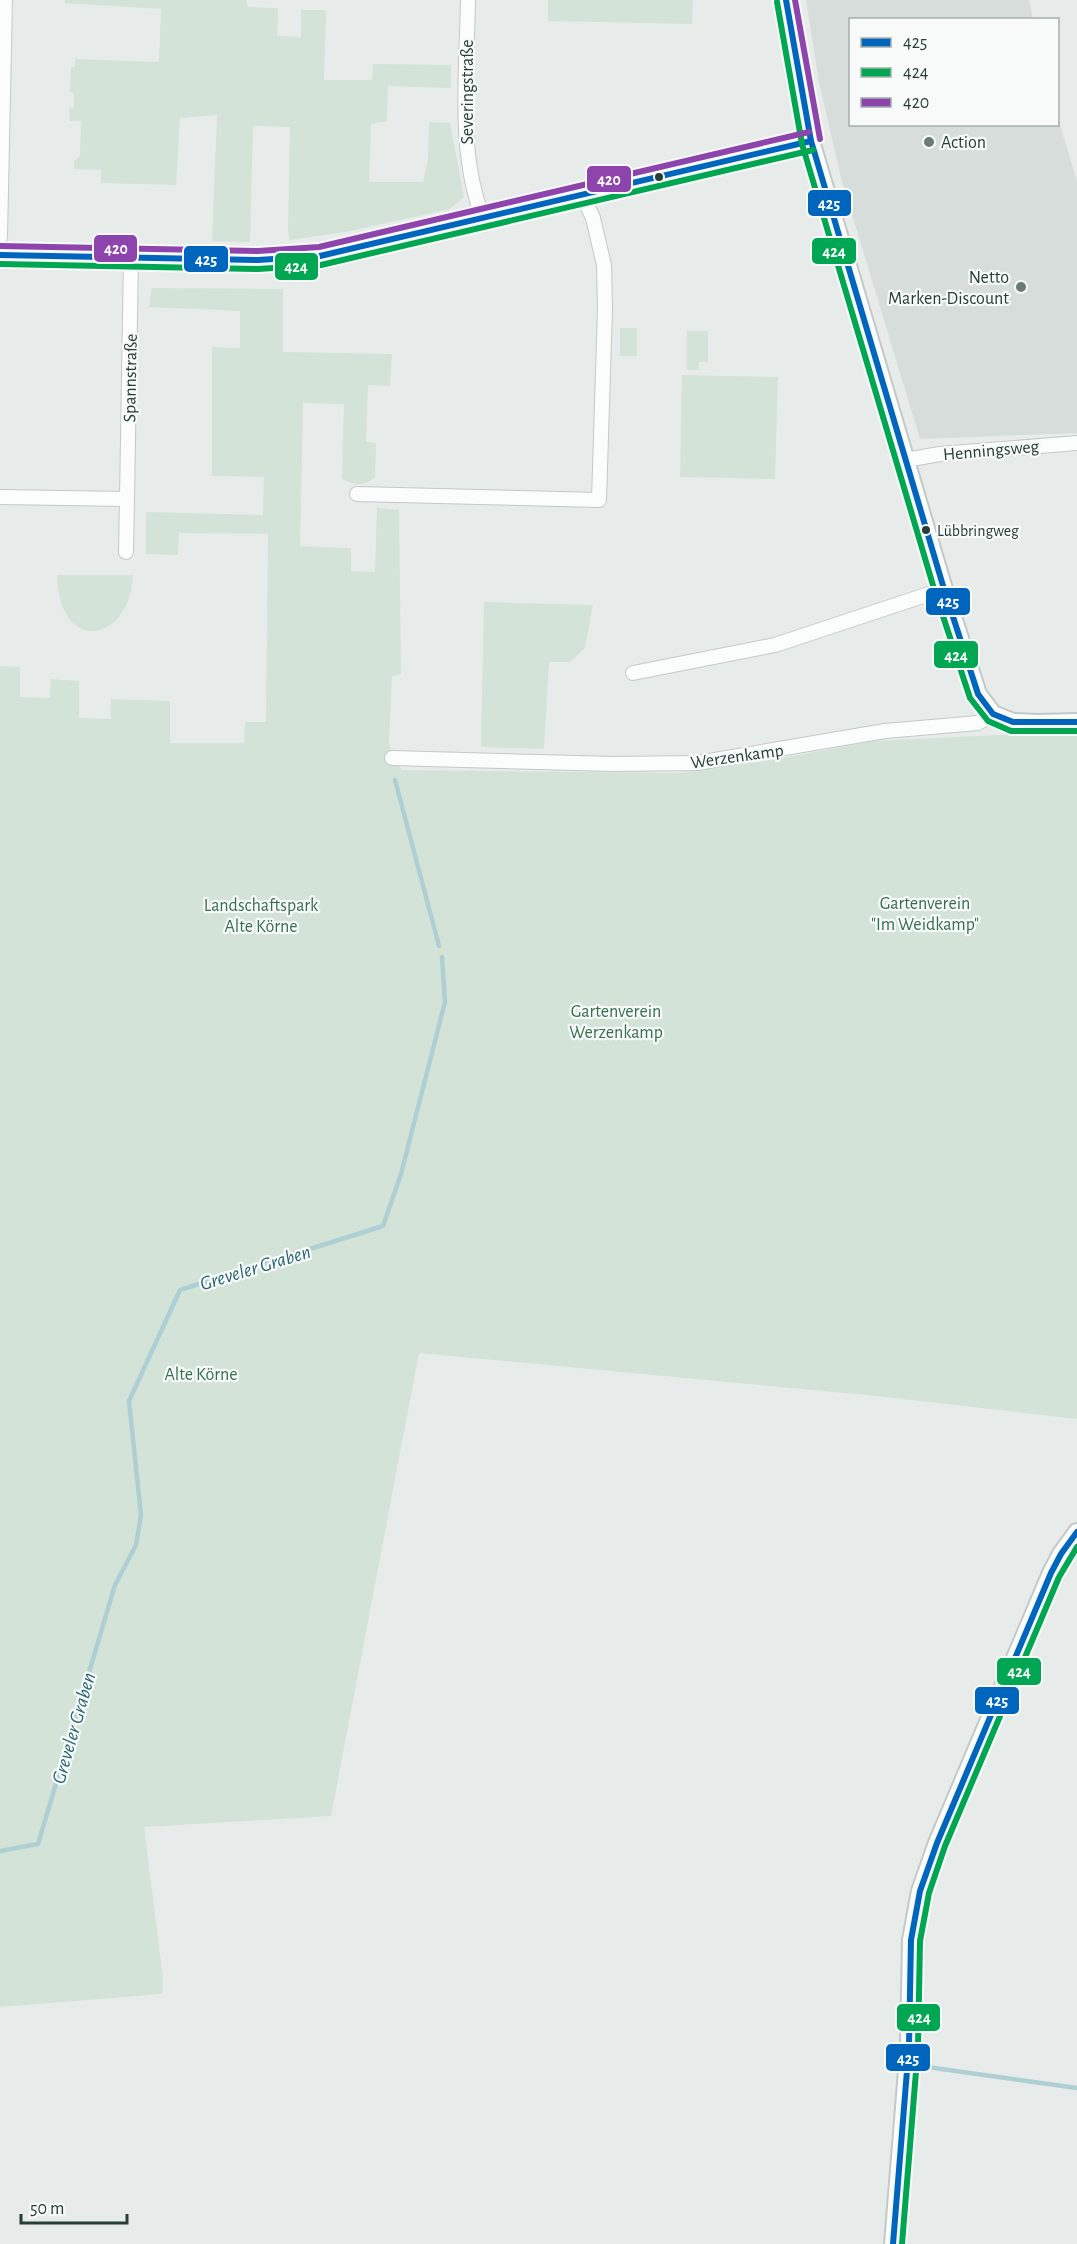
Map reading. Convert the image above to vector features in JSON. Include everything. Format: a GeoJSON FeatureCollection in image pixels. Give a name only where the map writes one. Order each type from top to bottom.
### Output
{"type":"FeatureCollection","features":[{"type":"Feature","properties":{"kind":"street"},"geometry":{"type":"LineString","coordinates":[[0,237],[2,46],[5,0]]}},
{"type":"Feature","properties":{"kind":"street","name":"Severingstraße"},"geometry":{"type":"LineString","coordinates":[[468,0],[466,147],[478,205],[483,218]]}},
{"type":"Feature","properties":{"kind":"street"},"geometry":{"type":"LineString","coordinates":[[786,0],[810,141],[944,589],[978,694],[993,714],[1014,722],[1077,722]]}},
{"type":"Feature","properties":{"kind":"street"},"geometry":{"type":"LineString","coordinates":[[0,255],[270,260],[320,256],[810,141]]}},
{"type":"Feature","properties":{"kind":"street"},"geometry":{"type":"LineString","coordinates":[[357,494],[599,500],[604,265],[593,218],[582,195]]}},
{"type":"Feature","properties":{"kind":"street","name":"Spannstraße"},"geometry":{"type":"LineString","coordinates":[[126,552],[131,257]]}},
{"type":"Feature","properties":{"kind":"street","name":"Henningsweg"},"geometry":{"type":"LineString","coordinates":[[905,460],[940,454],[1077,443]]}},
{"type":"Feature","properties":{"kind":"street"},"geometry":{"type":"LineString","coordinates":[[0,497],[127,500]]}},
{"type":"Feature","properties":{"kind":"street"},"geometry":{"type":"LineString","coordinates":[[633,673],[775,645],[944,589]]}},
{"type":"Feature","properties":{"kind":"street","name":"Werzenkamp"},"geometry":{"type":"LineString","coordinates":[[392,758],[614,764],[697,763],[885,731],[978,723],[993,714]]}},
{"type":"Feature","properties":{"kind":"street"},"geometry":{"type":"LineString","coordinates":[[893,2244],[909,2046],[911,1940],[920,1891],[1051,1573],[1077,1532]]}},
{"type":"Feature","properties":{"kind":"shaded area"},"geometry":{"type":"Polygon","coordinates":[[[806,0],[1029,0],[1033,18],[849,18],[849,126],[1059,126],[1059,122],[1077,181],[1077,433],[920,439],[841,178],[819,82],[806,0]]]}},
{"type":"Feature","properties":{"kind":"green space"},"geometry":{"type":"Polygon","coordinates":[[[65,0],[246,0],[248,7],[278,8],[277,36],[301,37],[301,10],[326,10],[324,80],[372,80],[373,64],[451,65],[451,88],[388,86],[387,121],[371,124],[369,182],[423,182],[428,159],[429,122],[450,123],[464,197],[450,209],[345,232],[290,240],[288,233],[290,127],[253,126],[250,242],[212,241],[217,115],[180,118],[176,185],[101,183],[101,170],[74,169],[74,161],[80,156],[81,121],[70,121],[69,108],[74,108],[74,93],[70,92],[71,67],[75,67],[75,59],[159,62],[161,9],[65,3],[65,0]]]}},
{"type":"Feature","properties":{"kind":"green space"},"geometry":{"type":"Polygon","coordinates":[[[548,0],[693,0],[692,24],[548,21],[548,0]]]}},
{"type":"Feature","properties":{"kind":"green space"},"geometry":{"type":"Polygon","coordinates":[[[152,288],[283,289],[283,352],[392,354],[390,386],[368,385],[366,442],[376,443],[375,477],[371,480],[359,484],[342,479],[344,404],[303,403],[300,546],[351,548],[351,571],[375,572],[377,508],[399,510],[401,674],[392,676],[389,742],[392,758],[402,770],[681,773],[772,760],[874,741],[1077,731],[1077,1419],[877,1396],[419,1353],[331,1816],[144,1827],[163,1978],[162,1994],[0,2007],[0,666],[20,667],[20,697],[50,698],[51,679],[79,681],[79,718],[111,719],[111,699],[170,701],[170,743],[244,743],[245,722],[266,722],[268,534],[179,533],[178,555],[146,554],[146,512],[263,515],[264,477],[212,476],[212,347],[240,348],[240,311],[149,307],[152,288]]]}},
{"type":"Feature","properties":{"kind":"green space"},"geometry":{"type":"Polygon","coordinates":[[[620,328],[637,328],[637,356],[620,356],[620,328]]]}},
{"type":"Feature","properties":{"kind":"green space"},"geometry":{"type":"Polygon","coordinates":[[[687,331],[708,331],[708,362],[699,362],[699,370],[687,370],[687,331]]]}},
{"type":"Feature","properties":{"kind":"green space"},"geometry":{"type":"Polygon","coordinates":[[[682,375],[778,377],[775,479],[680,477],[682,375]]]}},
{"type":"Feature","properties":{"kind":"green space"},"geometry":{"type":"Polygon","coordinates":[[[57,575],[133,575],[129,598],[120,615],[108,626],[95,631],[81,629],[69,619],[61,601],[57,575]]]}},
{"type":"Feature","properties":{"kind":"green space"},"geometry":{"type":"Polygon","coordinates":[[[484,602],[593,605],[585,648],[570,662],[549,662],[544,749],[481,747],[484,602]]]}},
{"type":"Feature","properties":{"kind":"waterway","name":"Greveler Graben"},"geometry":{"type":"LineString","coordinates":[[395,780],[439,946]]}},
{"type":"Feature","properties":{"kind":"waterway","name":"Greveler Graben"},"geometry":{"type":"LineString","coordinates":[[0,1851],[38,1844],[115,1585],[136,1545],[141,1515],[129,1401],[180,1290],[383,1226],[401,1174],[445,1002],[442,957]]}},
{"type":"Feature","properties":{"kind":"waterway"},"geometry":{"type":"LineString","coordinates":[[920,2066],[1077,2088]]}},
{"type":"Feature","properties":{"kind":"transit line","name":"425"},"geometry":{"type":"LineString","coordinates":[[786,0],[811,141],[944,589],[978,694],[993,714],[1013,722],[1077,722]]}},
{"type":"Feature","properties":{"kind":"transit line","name":"420"},"geometry":{"type":"LineString","coordinates":[[795,0],[820,139]]}},
{"type":"Feature","properties":{"kind":"transit line","name":"424"},"geometry":{"type":"LineString","coordinates":[[777,2],[802,144],[935,592],[970,698],[988,721],[1011,731],[1077,731]]}},
{"type":"Feature","properties":{"kind":"transit line","name":"420"},"geometry":{"type":"LineString","coordinates":[[0,246],[258,251],[319,247],[809,132]]}},
{"type":"Feature","properties":{"kind":"transit line","name":"425"},"geometry":{"type":"LineString","coordinates":[[0,255],[258,260],[320,256],[811,141]]}},
{"type":"Feature","properties":{"kind":"transit line","name":"424"},"geometry":{"type":"LineString","coordinates":[[0,264],[258,269],[321,265],[813,150]]}},
{"type":"Feature","properties":{"kind":"transit line","name":"425"},"geometry":{"type":"LineString","coordinates":[[893,2244],[909,2046],[911,1940],[920,1891],[937,1843],[1051,1573],[1077,1532]]}},
{"type":"Feature","properties":{"kind":"transit line","name":"424"},"geometry":{"type":"LineString","coordinates":[[902,2244],[918,2047],[920,1941],[929,1893],[945,1846],[1059,1577],[1077,1547]]}},
{"type":"Feature","properties":{"kind":"place","name":"Action"},"geometry":{"type":"Point","coordinates":[929,142]}},
{"type":"Feature","properties":{"kind":"place","name":"Netto Marken-Discount"},"geometry":{"type":"Point","coordinates":[1021,287]}},
{"type":"Feature","properties":{"kind":"place","name":"Lübbringweg"},"geometry":{"type":"Point","coordinates":[926,530]}},
{"type":"Feature","properties":{"kind":"park label","name":"Gartenverein \"Im Weidkamp\""},"geometry":{"type":"Point","coordinates":[925,913]}},
{"type":"Feature","properties":{"kind":"park label","name":"Landschaftspark Alte Körne"},"geometry":{"type":"Point","coordinates":[261,915]}},
{"type":"Feature","properties":{"kind":"park label","name":"Gartenverein Werzenkamp"},"geometry":{"type":"Point","coordinates":[616,1021]}},
{"type":"Feature","properties":{"kind":"park label","name":"Alte Körne"},"geometry":{"type":"Point","coordinates":[201,1374]}}]}
